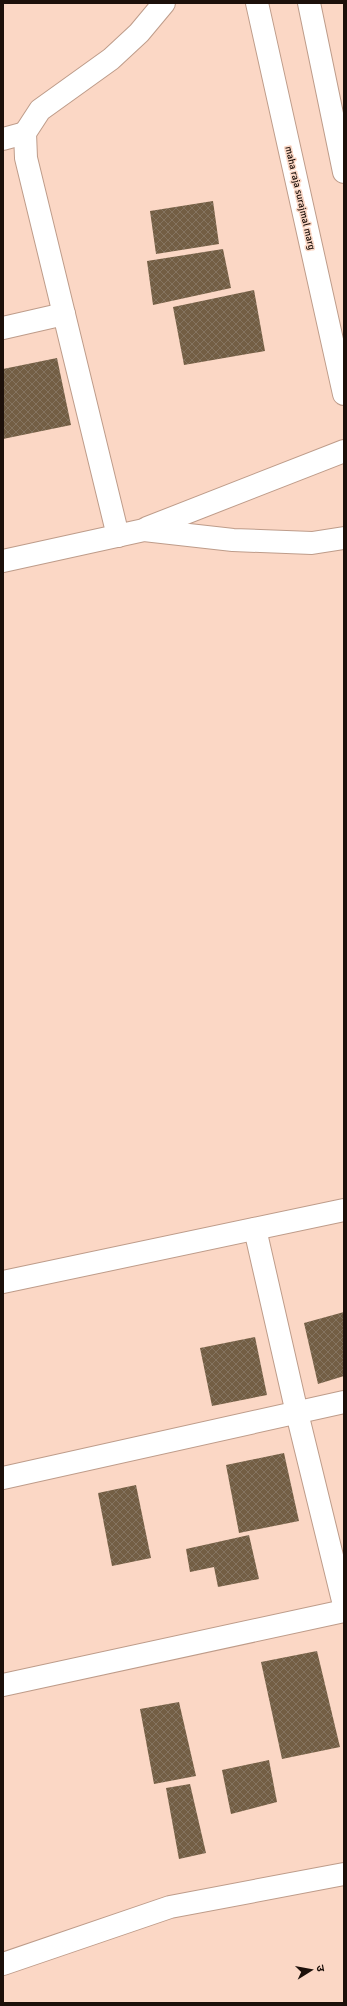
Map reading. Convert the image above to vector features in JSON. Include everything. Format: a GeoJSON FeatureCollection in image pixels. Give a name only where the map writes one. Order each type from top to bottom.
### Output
{"type":"FeatureCollection","features":[{"type":"Feature","properties":{"kind":"street"},"geometry":{"type":"LineString","coordinates":[[118,536],[26,158],[25,133],[40,110],[111,59],[139,33],[164,3]]}},
{"type":"Feature","properties":{"kind":"street","name":"maha raja surajmal marg"},"geometry":{"type":"LineString","coordinates":[[257,3],[344,394]]}},
{"type":"Feature","properties":{"kind":"street"},"geometry":{"type":"LineString","coordinates":[[309,3],[344,172]]}},
{"type":"Feature","properties":{"kind":"street"},"geometry":{"type":"LineString","coordinates":[[3,139],[25,133]]}},
{"type":"Feature","properties":{"kind":"street"},"geometry":{"type":"LineString","coordinates":[[3,328],[64,314]]}},
{"type":"Feature","properties":{"kind":"street"},"geometry":{"type":"LineString","coordinates":[[3,561],[144,530],[344,452]]}},
{"type":"Feature","properties":{"kind":"street"},"geometry":{"type":"LineString","coordinates":[[144,530],[233,540],[312,543],[344,538]]}},
{"type":"Feature","properties":{"kind":"street"},"geometry":{"type":"LineString","coordinates":[[3,1282],[344,1210]]}},
{"type":"Feature","properties":{"kind":"street"},"geometry":{"type":"LineString","coordinates":[[255,1229],[297,1413],[344,1605]]}},
{"type":"Feature","properties":{"kind":"street"},"geometry":{"type":"LineString","coordinates":[[3,1478],[344,1402]]}},
{"type":"Feature","properties":{"kind":"street"},"geometry":{"type":"LineString","coordinates":[[5,1679],[344,1611]]}},
{"type":"Feature","properties":{"kind":"street"},"geometry":{"type":"LineString","coordinates":[[3,1964],[170,1907],[344,1874]]}},
{"type":"Feature","properties":{"kind":"building"},"geometry":{"type":"Polygon","coordinates":[[[213,201],[219,244],[156,254],[150,211],[213,201]]]}},
{"type":"Feature","properties":{"kind":"building"},"geometry":{"type":"Polygon","coordinates":[[[223,249],[231,288],[153,305],[147,261],[223,249]]]}},
{"type":"Feature","properties":{"kind":"building"},"geometry":{"type":"Polygon","coordinates":[[[254,290],[265,351],[184,365],[173,307],[254,290]]]}},
{"type":"Feature","properties":{"kind":"building"},"geometry":{"type":"Polygon","coordinates":[[[57,358],[71,425],[3,439],[3,369],[57,358]]]}},
{"type":"Feature","properties":{"kind":"building"},"geometry":{"type":"Polygon","coordinates":[[[344,1312],[344,1376],[318,1384],[304,1323],[344,1312]]]}},
{"type":"Feature","properties":{"kind":"building"},"geometry":{"type":"Polygon","coordinates":[[[255,1337],[267,1395],[212,1406],[200,1348],[255,1337]]]}},
{"type":"Feature","properties":{"kind":"building"},"geometry":{"type":"Polygon","coordinates":[[[284,1453],[299,1521],[239,1533],[226,1465],[284,1453]]]}},
{"type":"Feature","properties":{"kind":"building"},"geometry":{"type":"Polygon","coordinates":[[[136,1485],[151,1558],[112,1566],[98,1493],[136,1485]]]}},
{"type":"Feature","properties":{"kind":"building"},"geometry":{"type":"Polygon","coordinates":[[[249,1535],[259,1579],[218,1587],[214,1567],[190,1572],[186,1549],[249,1535]]]}},
{"type":"Feature","properties":{"kind":"building"},"geometry":{"type":"Polygon","coordinates":[[[317,1651],[340,1747],[282,1759],[261,1662],[317,1651]]]}},
{"type":"Feature","properties":{"kind":"building"},"geometry":{"type":"Polygon","coordinates":[[[179,1702],[196,1776],[154,1784],[140,1709],[179,1702]]]}},
{"type":"Feature","properties":{"kind":"building"},"geometry":{"type":"Polygon","coordinates":[[[269,1760],[277,1802],[231,1814],[222,1770],[269,1760]]]}},
{"type":"Feature","properties":{"kind":"building"},"geometry":{"type":"Polygon","coordinates":[[[190,1784],[206,1853],[179,1859],[166,1788],[190,1784]]]}}]}
